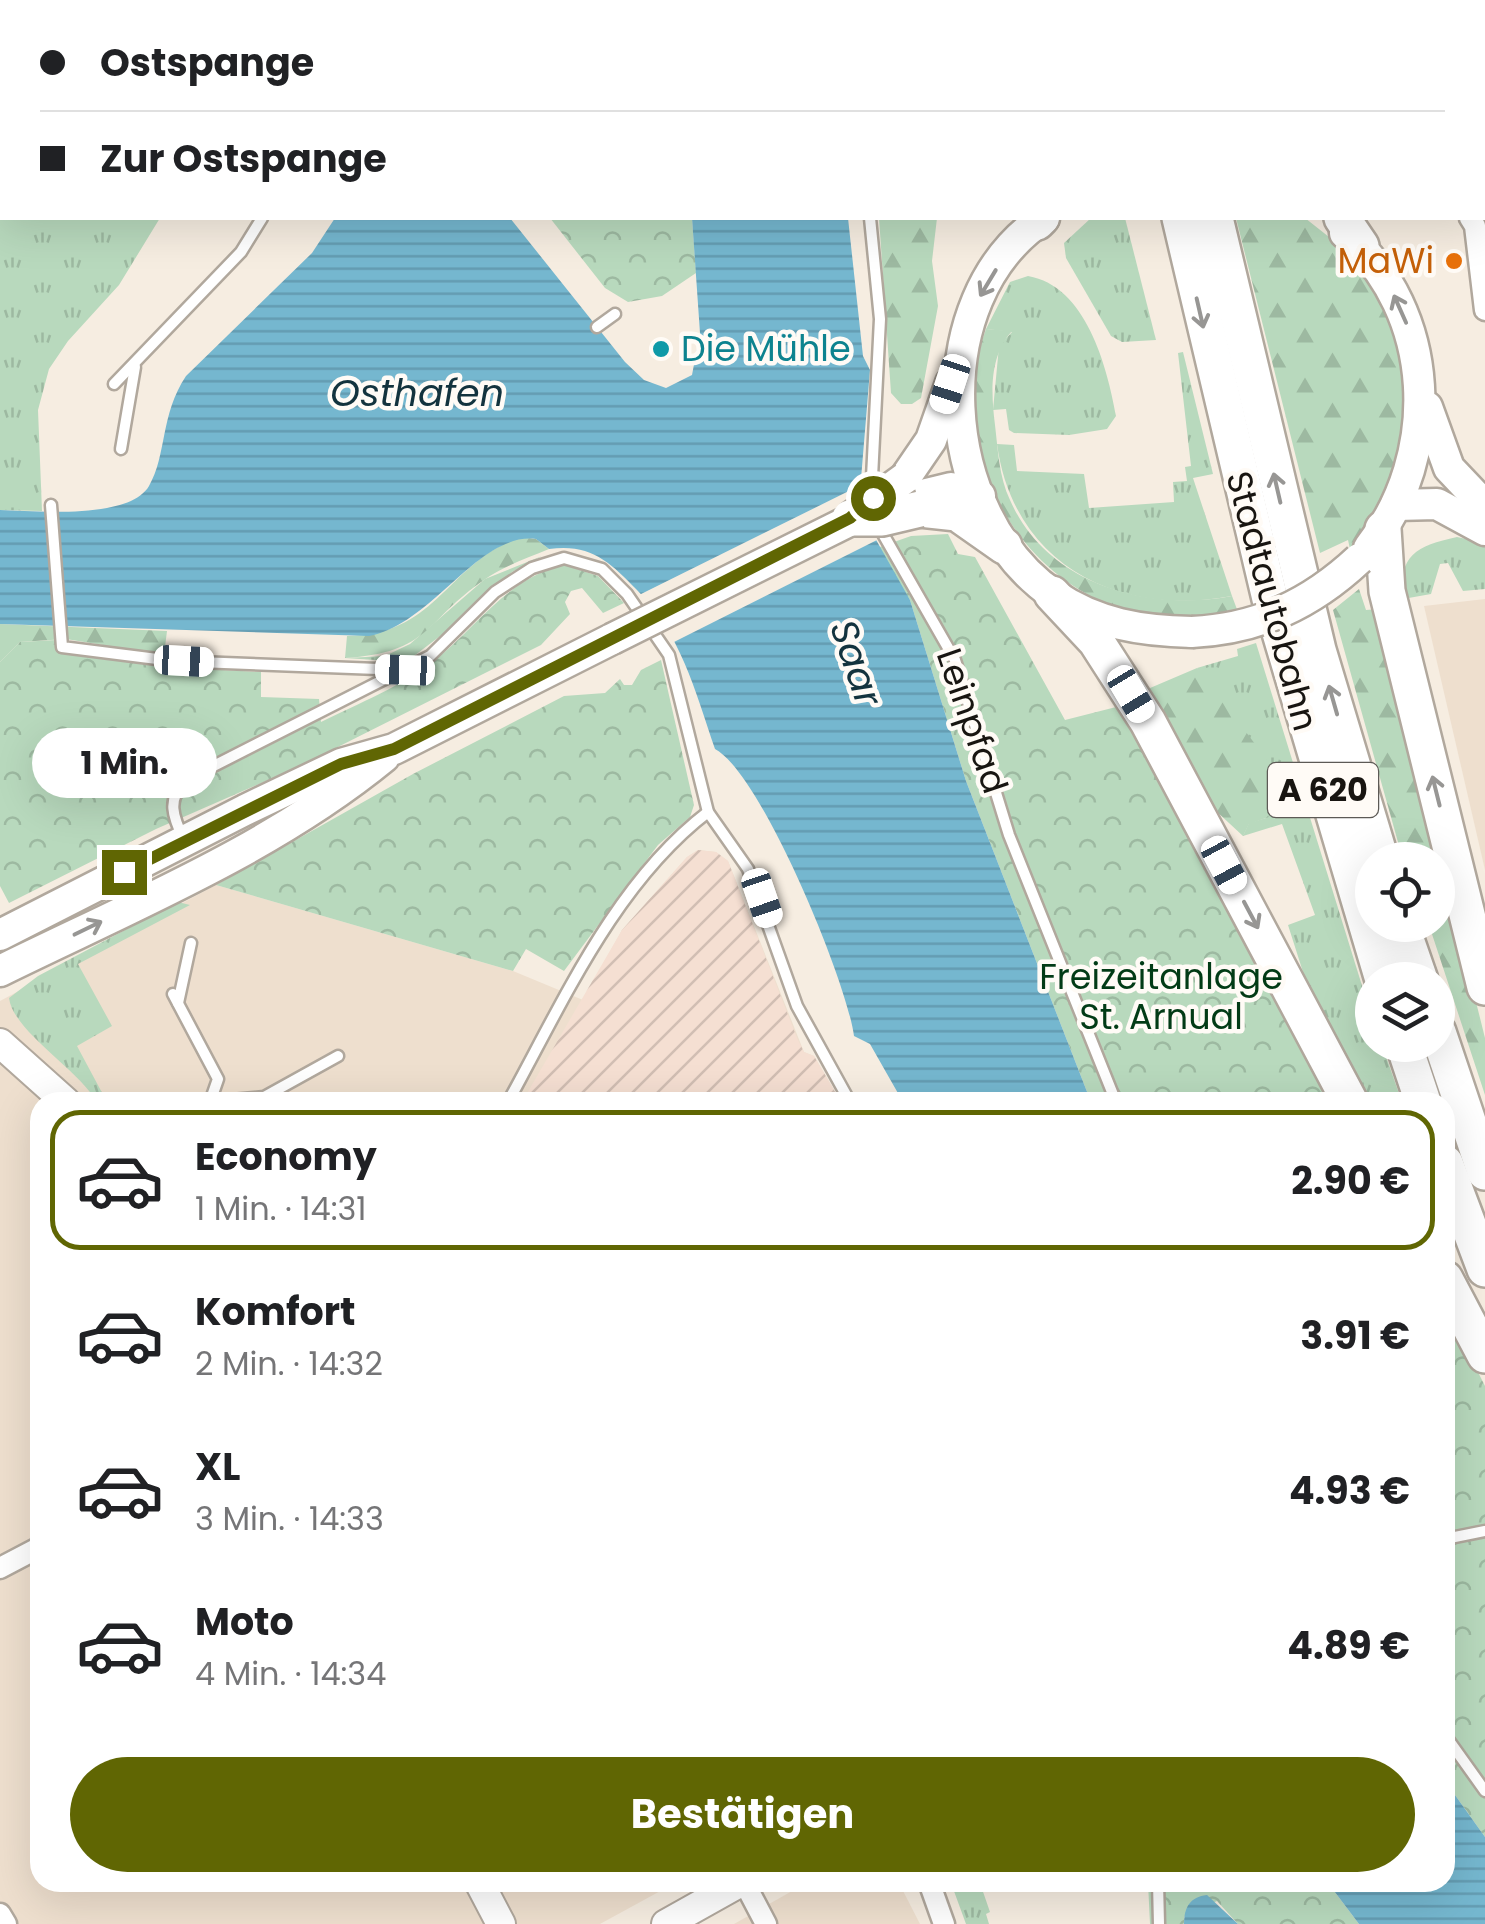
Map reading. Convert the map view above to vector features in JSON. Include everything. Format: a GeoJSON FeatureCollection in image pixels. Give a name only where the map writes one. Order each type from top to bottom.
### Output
{"type":"FeatureCollection","features":[{"type":"Feature","properties":{"kind":"highway","name":"Stadtautobahn"},"geometry":{"type":"LineString","coordinates":[[1180,220],[1260,565],[1324,795],[1377,962]]}},
{"type":"Feature","properties":{"kind":"highway","name":"Stadtautobahn"},"geometry":{"type":"LineString","coordinates":[[1215,220],[1318,650],[1376,842]]}},
{"type":"Feature","properties":{"kind":"highway"},"geometry":{"type":"LineString","coordinates":[[850,518],[882,518],[913,494],[957,512],[1004,546]]}},
{"type":"Feature","properties":{"kind":"highway"},"geometry":{"type":"LineString","coordinates":[[1390,517],[1387,591],[1485,987]]}},
{"type":"Feature","properties":{"kind":"highway"},"geometry":{"type":"LineString","coordinates":[[1052,594],[1096,641],[1148,722],[1345,1092]]}},
{"type":"Feature","properties":{"kind":"highway"},"geometry":{"type":"LineString","coordinates":[[1410,1062],[1420,1092]]}},
{"type":"Feature","properties":{"kind":"highway"},"geometry":{"type":"LineString","coordinates":[[1448,1062],[1485,1172]]}},
{"type":"Feature","properties":{"kind":"highway"},"geometry":{"type":"LineString","coordinates":[[1455,1190],[1485,1270]]}},
{"type":"Feature","properties":{"kind":"highway"},"geometry":{"type":"LineString","coordinates":[[1455,1299],[1485,1355]]}},
{"type":"Feature","properties":{"kind":"main road"},"geometry":{"type":"LineString","coordinates":[[980,496],[951,488],[913,494],[982,291],[1039,220]]}},
{"type":"Feature","properties":{"kind":"main road"},"geometry":{"type":"LineString","coordinates":[[1351,232],[1394,293],[1407,322],[1419,380],[1449,468],[1485,506]]}},
{"type":"Feature","properties":{"kind":"main road"},"geometry":{"type":"LineString","coordinates":[[960,356],[960,427],[980,496],[1004,546],[1052,594],[1115,624],[1192,632],[1245,625],[1281,614],[1318,594],[1359,559],[1390,517],[1417,444],[1419,380]]}},
{"type":"Feature","properties":{"kind":"main road"},"geometry":{"type":"LineString","coordinates":[[1390,517],[1436,504],[1485,530]]}},
{"type":"Feature","properties":{"kind":"main road"},"geometry":{"type":"LineString","coordinates":[[0,935],[341,764],[394,749],[850,518]]}},
{"type":"Feature","properties":{"kind":"main road"},"geometry":{"type":"LineString","coordinates":[[0,971],[241,850],[348,787],[394,749]]}},
{"type":"Feature","properties":{"kind":"street"},"geometry":{"type":"LineString","coordinates":[[1476,223],[1485,310]]}},
{"type":"Feature","properties":{"kind":"street"},"geometry":{"type":"LineString","coordinates":[[0,1043],[55,1092]]}},
{"type":"Feature","properties":{"kind":"street"},"geometry":{"type":"LineString","coordinates":[[0,1568],[30,1553]]}},
{"type":"Feature","properties":{"kind":"street"},"geometry":{"type":"LineString","coordinates":[[484,1892],[500,1924]]}},
{"type":"Feature","properties":{"kind":"street"},"geometry":{"type":"LineString","coordinates":[[666,1924],[724,1892]]}},
{"type":"Feature","properties":{"kind":"street"},"geometry":{"type":"LineString","coordinates":[[746,1892],[766,1924]]}},
{"type":"Feature","properties":{"kind":"street"},"geometry":{"type":"LineString","coordinates":[[933,1892],[944,1924]]}},
{"type":"Feature","properties":{"kind":"street"},"geometry":{"type":"LineString","coordinates":[[0,1914],[6,1924]]}},
{"type":"Feature","properties":{"kind":"lane"},"geometry":{"type":"LineString","coordinates":[[114,384],[241,252],[261,220]]}},
{"type":"Feature","properties":{"kind":"lane","name":"Leinpfad"},"geometry":{"type":"LineString","coordinates":[[870,220],[880,319],[869,474],[876,523],[955,660],[1010,835],[1112,1092]]}},
{"type":"Feature","properties":{"kind":"lane"},"geometry":{"type":"LineString","coordinates":[[597,327],[615,314]]}},
{"type":"Feature","properties":{"kind":"lane"},"geometry":{"type":"LineString","coordinates":[[121,450],[129,389],[140,357]]}},
{"type":"Feature","properties":{"kind":"lane"},"geometry":{"type":"LineString","coordinates":[[51,505],[62,648],[167,660],[405,670]]}},
{"type":"Feature","properties":{"kind":"lane"},"geometry":{"type":"LineString","coordinates":[[184,841],[172,804],[174,792],[186,780],[430,656],[516,578],[564,558],[587,562],[614,578],[669,655],[708,812],[748,869],[796,1006],[844,1092]]}},
{"type":"Feature","properties":{"kind":"lane"},"geometry":{"type":"LineString","coordinates":[[514,1092],[622,907],[666,850],[708,812]]}},
{"type":"Feature","properties":{"kind":"lane"},"geometry":{"type":"LineString","coordinates":[[191,943],[175,999],[218,1078],[213,1092]]}},
{"type":"Feature","properties":{"kind":"lane"},"geometry":{"type":"LineString","coordinates":[[273,1092],[338,1056]]}},
{"type":"Feature","properties":{"kind":"lane"},"geometry":{"type":"LineString","coordinates":[[1455,1537],[1485,1531]]}},
{"type":"Feature","properties":{"kind":"lane"},"geometry":{"type":"LineString","coordinates":[[1455,1750],[1485,1791]]}},
{"type":"Feature","properties":{"kind":"lane"},"geometry":{"type":"LineString","coordinates":[[1158,1892],[1159,1924]]}},
{"type":"Feature","properties":{"kind":"shaded area"},"geometry":{"type":"Polygon","coordinates":[[[1485,599],[1485,870],[1424,606],[1485,599]]]}},
{"type":"Feature","properties":{"kind":"shaded area"},"geometry":{"type":"Polygon","coordinates":[[[698,850],[716,852],[728,861],[804,1052],[814,1056],[835,1092],[30,1092],[30,1892],[659,1892],[600,1924],[0,1924],[0,1001],[216,885],[513,971],[583,1000],[622,930],[687,857],[698,850]]]}},
{"type":"Feature","properties":{"kind":"shaded area"},"geometry":{"type":"Polygon","coordinates":[[[698,850],[716,852],[728,861],[797,1038],[804,1052],[814,1056],[835,1092],[528,1092],[622,930],[687,857],[698,850]]]}},
{"type":"Feature","properties":{"kind":"shaded area"},"geometry":{"type":"Polygon","coordinates":[[[790,1892],[904,1892],[920,1924],[734,1924],[790,1892]]]}},
{"type":"Feature","properties":{"kind":"green space"},"geometry":{"type":"Polygon","coordinates":[[[0,220],[159,220],[119,285],[68,341],[49,369],[38,410],[42,511],[0,510],[0,220]]]}},
{"type":"Feature","properties":{"kind":"green space"},"geometry":{"type":"Polygon","coordinates":[[[552,220],[692,220],[696,273],[662,296],[628,302],[605,288],[552,220]]]}},
{"type":"Feature","properties":{"kind":"green space"},"geometry":{"type":"Polygon","coordinates":[[[879,220],[937,220],[932,261],[938,306],[921,398],[912,404],[901,404],[891,393],[879,220]]]}},
{"type":"Feature","properties":{"kind":"green space"},"geometry":{"type":"Polygon","coordinates":[[[1089,220],[1126,220],[1156,340],[1122,342],[1111,336],[1066,258],[1064,243],[1089,220]]]}},
{"type":"Feature","properties":{"kind":"green space"},"geometry":{"type":"Polygon","coordinates":[[[1237,220],[1308,220],[1348,252],[1386,307],[1405,365],[1406,431],[1385,495],[1350,549],[1348,540],[1320,553],[1237,220]]]}},
{"type":"Feature","properties":{"kind":"green space"},"geometry":{"type":"Polygon","coordinates":[[[1028,276],[1065,295],[1090,331],[1107,374],[1116,416],[1107,429],[1069,435],[1014,433],[1009,430],[1006,409],[993,410],[999,346],[1012,332],[986,329],[1010,282],[1028,276]]]}},
{"type":"Feature","properties":{"kind":"green space"},"geometry":{"type":"Polygon","coordinates":[[[986,329],[1012,331],[995,363],[994,413],[1003,482],[1027,529],[1049,553],[1104,586],[1168,600],[1232,596],[1238,612],[1177,617],[1146,615],[1116,607],[1077,588],[1044,562],[1016,531],[995,494],[981,455],[974,413],[976,371],[986,329]]]}},
{"type":"Feature","properties":{"kind":"green space"},"geometry":{"type":"Polygon","coordinates":[[[1183,352],[1213,474],[1193,478],[1232,596],[1190,601],[1149,598],[1112,589],[1078,573],[1048,551],[1024,521],[1007,486],[997,444],[1014,445],[1017,471],[1084,474],[1089,508],[1174,502],[1173,482],[1187,481],[1185,467],[1191,466],[1178,353],[1183,352]]]}},
{"type":"Feature","properties":{"kind":"green space","name":"Freizeitanlage St. Arnual"},"geometry":{"type":"Polygon","coordinates":[[[948,534],[958,554],[975,557],[1065,720],[1124,705],[1332,1092],[1087,1092],[966,781],[910,600],[877,548],[911,536],[948,534]]]}},
{"type":"Feature","properties":{"kind":"green space"},"geometry":{"type":"Polygon","coordinates":[[[522,537],[536,539],[549,549],[484,580],[411,642],[373,655],[345,658],[347,636],[378,633],[402,624],[477,562],[522,537]]]}},
{"type":"Feature","properties":{"kind":"green space"},"geometry":{"type":"Polygon","coordinates":[[[1457,537],[1485,543],[1485,589],[1463,591],[1448,563],[1440,564],[1431,594],[1403,599],[1404,572],[1413,555],[1431,544],[1457,537]]]}},
{"type":"Feature","properties":{"kind":"green space"},"geometry":{"type":"Polygon","coordinates":[[[542,556],[512,572],[456,624],[406,662],[345,658],[385,656],[410,644],[485,579],[542,556]]]}},
{"type":"Feature","properties":{"kind":"green space"},"geometry":{"type":"Polygon","coordinates":[[[565,565],[598,576],[624,603],[603,613],[582,588],[571,591],[565,602],[570,614],[541,645],[298,767],[156,829],[9,903],[0,886],[0,662],[20,642],[56,640],[58,651],[164,667],[261,672],[261,697],[319,699],[321,722],[409,678],[452,646],[510,591],[545,571],[565,565]]]}},
{"type":"Feature","properties":{"kind":"green space"},"geometry":{"type":"Polygon","coordinates":[[[1359,589],[1366,610],[1378,609],[1436,842],[1398,842],[1333,610],[1359,589]]]}},
{"type":"Feature","properties":{"kind":"green space"},"geometry":{"type":"Polygon","coordinates":[[[0,624],[167,631],[164,655],[66,639],[20,642],[0,662],[0,624]]]}},
{"type":"Feature","properties":{"kind":"green space"},"geometry":{"type":"Polygon","coordinates":[[[1256,643],[1355,963],[1355,1062],[1388,1062],[1398,1092],[1357,1092],[1317,1016],[1288,925],[1315,915],[1282,824],[1243,836],[1249,823],[1266,818],[1197,668],[1238,656],[1237,649],[1256,643]]]}},
{"type":"Feature","properties":{"kind":"green space"},"geometry":{"type":"Polygon","coordinates":[[[661,660],[694,805],[690,817],[658,845],[564,971],[526,949],[513,971],[216,885],[413,774],[564,696],[605,693],[620,679],[624,685],[632,685],[641,670],[661,660]]]}},
{"type":"Feature","properties":{"kind":"green space"},"geometry":{"type":"Polygon","coordinates":[[[1197,668],[1278,774],[1278,804],[1266,818],[1249,824],[1243,836],[1202,798],[1143,691],[1197,668]]]}},
{"type":"Feature","properties":{"kind":"green space"},"geometry":{"type":"Polygon","coordinates":[[[178,902],[190,905],[78,964],[112,1026],[77,1046],[102,1092],[90,1092],[13,1011],[9,998],[38,976],[178,902]]]}},
{"type":"Feature","properties":{"kind":"green space"},"geometry":{"type":"Polygon","coordinates":[[[1455,918],[1485,1038],[1485,1095],[1455,1004],[1455,962],[1441,962],[1435,942],[1455,942],[1455,918]]]}},
{"type":"Feature","properties":{"kind":"green space"},"geometry":{"type":"Polygon","coordinates":[[[1455,1327],[1485,1386],[1485,1837],[1455,1795],[1455,1327]]]}},
{"type":"Feature","properties":{"kind":"green space"},"geometry":{"type":"Polygon","coordinates":[[[954,1892],[983,1892],[990,1912],[986,1914],[989,1924],[966,1924],[954,1892]]]}},
{"type":"Feature","properties":{"kind":"green space"},"geometry":{"type":"Polygon","coordinates":[[[1148,1892],[1335,1892],[1359,1924],[1238,1924],[1217,1901],[1184,1917],[1184,1924],[1150,1924],[1148,1892]]]}},
{"type":"Feature","properties":{"kind":"water"},"geometry":{"type":"Polygon","coordinates":[[[334,220],[512,220],[625,362],[644,380],[666,388],[692,375],[700,333],[692,220],[848,220],[863,356],[870,370],[860,491],[866,522],[910,600],[966,781],[1087,1092],[897,1092],[870,1044],[854,1036],[836,971],[799,881],[755,796],[734,766],[715,749],[675,643],[636,589],[608,563],[588,552],[549,549],[536,539],[515,541],[475,563],[414,615],[369,636],[0,624],[0,510],[102,509],[138,497],[155,474],[172,405],[186,376],[312,253],[334,220]]]}},
{"type":"Feature","properties":{"kind":"water"},"geometry":{"type":"Polygon","coordinates":[[[1455,1795],[1485,1837],[1485,1924],[1359,1924],[1335,1892],[1455,1892],[1455,1795]]]}},
{"type":"Feature","properties":{"kind":"water"},"geometry":{"type":"Polygon","coordinates":[[[1207,1895],[1238,1924],[1184,1924],[1189,1904],[1207,1895]]]}},
{"type":"Feature","properties":{"kind":"pier"},"geometry":{"type":"Polygon","coordinates":[[[865,483],[870,520],[879,539],[672,643],[637,596],[865,483]]]}},
{"type":"Feature","properties":{"kind":"place","name":"MaWi"},"geometry":{"type":"Point","coordinates":[1454,261]}},
{"type":"Feature","properties":{"kind":"place","name":"Die Mühle"},"geometry":{"type":"Point","coordinates":[661,349]}},
{"type":"Feature","properties":{"kind":"route"},"geometry":{"type":"LineString","coordinates":[[124,872],[341,764],[394,749],[850,518],[873,498]]}},
{"type":"Feature","properties":{"kind":"water label","name":"Osthafen"},"geometry":{"type":"Point","coordinates":[417,393]}},
{"type":"Feature","properties":{"kind":"water label","name":"Saar"},"geometry":{"type":"Point","coordinates":[856,663]}}]}
